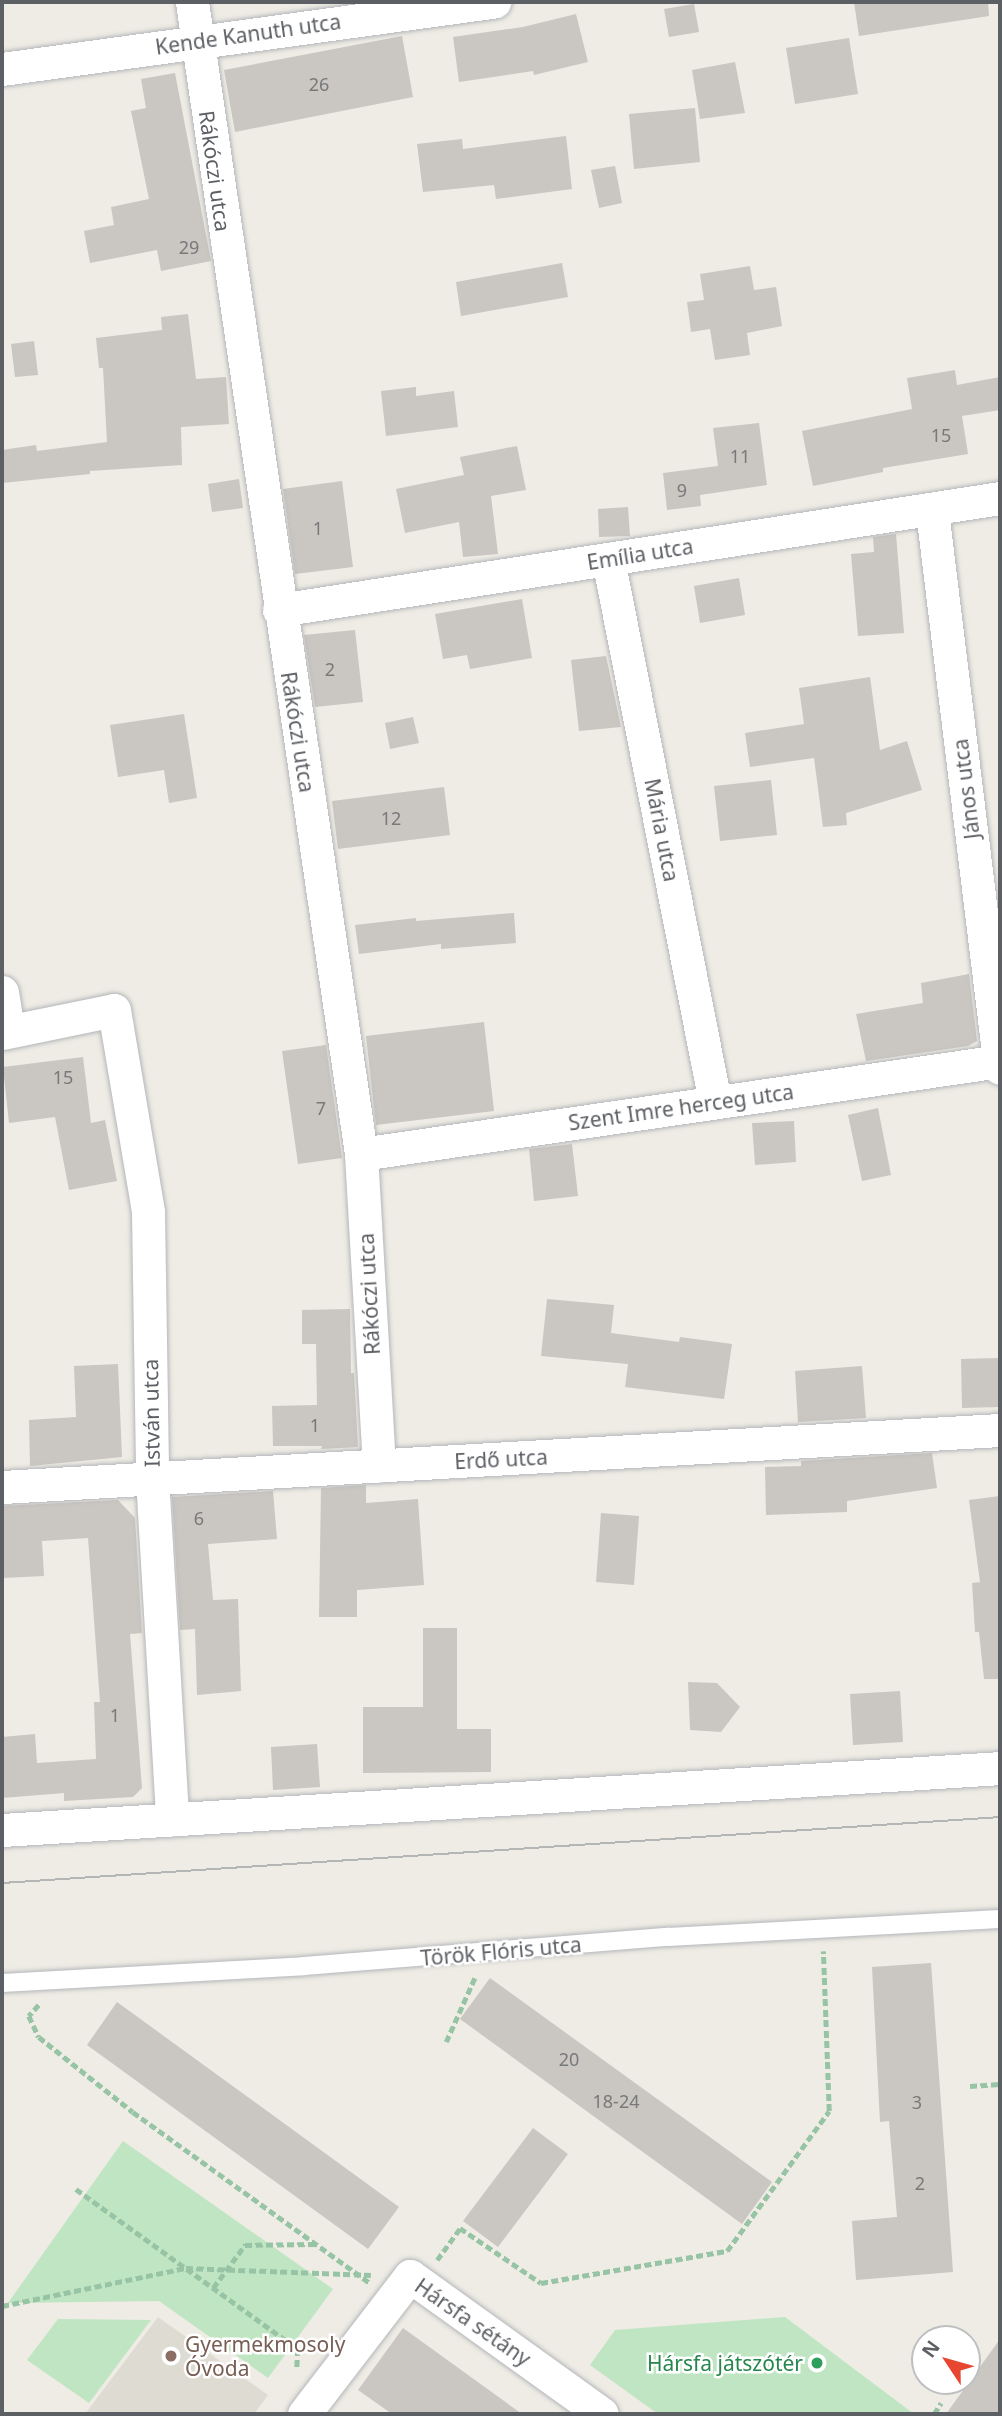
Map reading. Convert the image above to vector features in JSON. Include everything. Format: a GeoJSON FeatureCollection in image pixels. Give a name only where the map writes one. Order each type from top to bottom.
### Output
{"type":"FeatureCollection","features":[{"type":"Feature","properties":{"kind":"street","name":"Rákóczi utca"},"geometry":{"type":"LineString","coordinates":[[191,2],[361,1154],[379,1465]]}},
{"type":"Feature","properties":{"kind":"street","name":"Kende Kanuth utca"},"geometry":{"type":"LineString","coordinates":[[2,69],[494,2]]}},
{"type":"Feature","properties":{"kind":"street","name":"Emília utca"},"geometry":{"type":"LineString","coordinates":[[279,610],[932,511],[1000,498]]}},
{"type":"Feature","properties":{"kind":"street","name":"János utca"},"geometry":{"type":"LineString","coordinates":[[932,511],[1000,1064]]}},
{"type":"Feature","properties":{"kind":"street","name":"Mária utca"},"geometry":{"type":"LineString","coordinates":[[608,559],[715,1101]]}},
{"type":"Feature","properties":{"kind":"street"},"geometry":{"type":"LineString","coordinates":[[2,992],[5,1032]]}},
{"type":"Feature","properties":{"kind":"street","name":"István utca"},"geometry":{"type":"LineString","coordinates":[[5,1032],[114,1010],[148,1212],[152,1478],[172,1819]]}},
{"type":"Feature","properties":{"kind":"street","name":"Szent Imre herceg utca"},"geometry":{"type":"LineString","coordinates":[[361,1154],[715,1101],[1000,1064]]}},
{"type":"Feature","properties":{"kind":"street","name":"Erdő utca"},"geometry":{"type":"LineString","coordinates":[[2,1487],[1000,1430]]}},
{"type":"Feature","properties":{"kind":"street"},"geometry":{"type":"LineString","coordinates":[[2,1830],[1000,1768]]}},
{"type":"Feature","properties":{"kind":"street","name":"Hársfa sétány"},"geometry":{"type":"LineString","coordinates":[[310,2412],[407,2286],[602,2414]]}},
{"type":"Feature","properties":{"kind":"lane","name":"Török Flóris utca"},"geometry":{"type":"LineString","coordinates":[[2,1983],[290,1967],[668,1937],[1000,1919]]}},
{"type":"Feature","properties":{"kind":"path"},"geometry":{"type":"LineString","coordinates":[[407,2286],[460,2228],[541,2283],[727,2250],[829,2111],[823,1943]]}},
{"type":"Feature","properties":{"kind":"path"},"geometry":{"type":"LineString","coordinates":[[446,2042],[478,1970]]}},
{"type":"Feature","properties":{"kind":"path"},"geometry":{"type":"LineString","coordinates":[[44,1999],[29,2015],[39,2037],[133,2112],[359,2274],[407,2286]]}},
{"type":"Feature","properties":{"kind":"path"},"geometry":{"type":"LineString","coordinates":[[970,2086],[1000,2084]]}},
{"type":"Feature","properties":{"kind":"path"},"geometry":{"type":"LineString","coordinates":[[76,2189],[298,2349],[295,2398],[310,2412]]}},
{"type":"Feature","properties":{"kind":"path"},"geometry":{"type":"LineString","coordinates":[[213,2288],[245,2245],[317,2244]]}},
{"type":"Feature","properties":{"kind":"path"},"geometry":{"type":"LineString","coordinates":[[2,2306],[186,2268],[359,2274],[407,2286]]}},
{"type":"Feature","properties":{"kind":"path"},"geometry":{"type":"LineString","coordinates":[[934,2414],[941,2403]]}},
{"type":"Feature","properties":{"kind":"shaded area","name":"Gyermekmosoly Óvoda"},"geometry":{"type":"Polygon","coordinates":[[[158,2317],[268,2395],[254,2414],[85,2414],[158,2317]]]}},
{"type":"Feature","properties":{"kind":"green space"},"geometry":{"type":"Polygon","coordinates":[[[123,2141],[333,2289],[268,2378],[159,2301],[8,2303],[123,2141]]]}},
{"type":"Feature","properties":{"kind":"green space"},"geometry":{"type":"Polygon","coordinates":[[[785,2317],[914,2414],[658,2414],[590,2365],[615,2330],[785,2317]]]}},
{"type":"Feature","properties":{"kind":"green space"},"geometry":{"type":"Polygon","coordinates":[[[58,2319],[151,2320],[89,2403],[27,2360],[58,2319]]]}},
{"type":"Feature","properties":{"kind":"building"},"geometry":{"type":"Polygon","coordinates":[[[854,2],[988,2],[989,16],[859,36],[854,2]]]}},
{"type":"Feature","properties":{"kind":"building"},"geometry":{"type":"Polygon","coordinates":[[[694,4],[699,32],[669,37],[664,9],[694,4]]]}},
{"type":"Feature","properties":{"kind":"building"},"geometry":{"type":"Polygon","coordinates":[[[576,14],[588,62],[534,75],[533,71],[459,82],[453,37],[523,27],[576,14]]]}},
{"type":"Feature","properties":{"kind":"building"},"geometry":{"type":"Polygon","coordinates":[[[402,36],[413,97],[235,132],[224,70],[402,36]]]}},
{"type":"Feature","properties":{"kind":"building"},"geometry":{"type":"Polygon","coordinates":[[[849,38],[858,94],[795,104],[786,48],[849,38]]]}},
{"type":"Feature","properties":{"kind":"building"},"geometry":{"type":"Polygon","coordinates":[[[735,62],[745,113],[700,119],[692,70],[735,62]]]}},
{"type":"Feature","properties":{"kind":"building"},"geometry":{"type":"Polygon","coordinates":[[[175,73],[211,261],[161,271],[157,250],[90,263],[84,231],[114,225],[111,207],[149,199],[131,111],[146,108],[141,79],[175,73]]]}},
{"type":"Feature","properties":{"kind":"building"},"geometry":{"type":"Polygon","coordinates":[[[695,108],[700,162],[634,169],[629,114],[695,108]]]}},
{"type":"Feature","properties":{"kind":"building"},"geometry":{"type":"Polygon","coordinates":[[[566,136],[572,189],[496,199],[494,185],[423,192],[417,144],[462,139],[463,149],[566,136]]]}},
{"type":"Feature","properties":{"kind":"building"},"geometry":{"type":"Polygon","coordinates":[[[615,166],[622,203],[599,208],[591,170],[615,166]]]}},
{"type":"Feature","properties":{"kind":"building"},"geometry":{"type":"Polygon","coordinates":[[[562,263],[568,297],[461,316],[456,282],[562,263]]]}},
{"type":"Feature","properties":{"kind":"building"},"geometry":{"type":"Polygon","coordinates":[[[750,266],[754,290],[776,287],[782,326],[747,333],[750,355],[715,360],[710,329],[691,332],[687,302],[704,300],[700,274],[750,266]]]}},
{"type":"Feature","properties":{"kind":"building"},"geometry":{"type":"Polygon","coordinates":[[[188,314],[196,379],[226,377],[229,424],[181,427],[182,465],[90,471],[90,474],[2,483],[2,450],[36,445],[37,451],[107,442],[103,368],[99,368],[96,338],[162,330],[161,317],[188,314]]]}},
{"type":"Feature","properties":{"kind":"building"},"geometry":{"type":"Polygon","coordinates":[[[34,341],[38,375],[15,377],[11,344],[34,341]]]}},
{"type":"Feature","properties":{"kind":"building"},"geometry":{"type":"Polygon","coordinates":[[[955,370],[957,385],[1000,377],[1000,410],[962,416],[968,454],[883,468],[883,472],[813,486],[802,431],[912,409],[907,378],[955,370]]]}},
{"type":"Feature","properties":{"kind":"building"},"geometry":{"type":"Polygon","coordinates":[[[416,387],[416,396],[454,391],[458,427],[386,436],[381,391],[416,387]]]}},
{"type":"Feature","properties":{"kind":"building"},"geometry":{"type":"Polygon","coordinates":[[[759,423],[767,485],[700,495],[701,506],[667,510],[663,473],[718,466],[713,428],[759,423]]]}},
{"type":"Feature","properties":{"kind":"building"},"geometry":{"type":"Polygon","coordinates":[[[517,446],[526,490],[491,496],[498,554],[463,557],[459,522],[405,533],[396,489],[464,475],[460,457],[517,446]]]}},
{"type":"Feature","properties":{"kind":"building"},"geometry":{"type":"Polygon","coordinates":[[[239,479],[243,508],[212,512],[208,484],[239,479]]]}},
{"type":"Feature","properties":{"kind":"building"},"geometry":{"type":"Polygon","coordinates":[[[342,481],[353,567],[295,574],[283,489],[342,481]]]}},
{"type":"Feature","properties":{"kind":"building"},"geometry":{"type":"Polygon","coordinates":[[[628,507],[630,536],[599,537],[598,509],[628,507]]]}},
{"type":"Feature","properties":{"kind":"building"},"geometry":{"type":"Polygon","coordinates":[[[896,534],[904,633],[858,636],[851,554],[874,552],[873,537],[896,534]]]}},
{"type":"Feature","properties":{"kind":"building"},"geometry":{"type":"Polygon","coordinates":[[[739,578],[745,615],[700,623],[694,586],[739,578]]]}},
{"type":"Feature","properties":{"kind":"building"},"geometry":{"type":"Polygon","coordinates":[[[522,599],[532,658],[470,669],[467,655],[443,659],[435,614],[522,599]]]}},
{"type":"Feature","properties":{"kind":"building"},"geometry":{"type":"Polygon","coordinates":[[[355,630],[363,702],[315,707],[304,635],[355,630]]]}},
{"type":"Feature","properties":{"kind":"building"},"geometry":{"type":"Polygon","coordinates":[[[606,656],[621,727],[579,731],[571,660],[606,656]]]}},
{"type":"Feature","properties":{"kind":"building"},"geometry":{"type":"Polygon","coordinates":[[[870,677],[880,750],[907,741],[922,790],[846,813],[847,825],[823,827],[814,758],[750,767],[745,733],[804,724],[799,688],[870,677]]]}},
{"type":"Feature","properties":{"kind":"building"},"geometry":{"type":"Polygon","coordinates":[[[184,714],[197,798],[169,803],[164,770],[118,777],[110,725],[184,714]]]}},
{"type":"Feature","properties":{"kind":"building"},"geometry":{"type":"Polygon","coordinates":[[[413,717],[419,743],[390,749],[385,723],[413,717]]]}},
{"type":"Feature","properties":{"kind":"building"},"geometry":{"type":"Polygon","coordinates":[[[771,780],[777,835],[720,841],[714,786],[771,780]]]}},
{"type":"Feature","properties":{"kind":"building"},"geometry":{"type":"Polygon","coordinates":[[[444,787],[450,835],[338,849],[332,801],[444,787]]]}},
{"type":"Feature","properties":{"kind":"building"},"geometry":{"type":"Polygon","coordinates":[[[514,913],[516,943],[441,949],[441,944],[359,954],[355,925],[416,918],[416,921],[514,913]]]}},
{"type":"Feature","properties":{"kind":"building"},"geometry":{"type":"Polygon","coordinates":[[[969,974],[977,1041],[968,1046],[866,1061],[856,1014],[923,1003],[921,983],[969,974]]]}},
{"type":"Feature","properties":{"kind":"building"},"geometry":{"type":"Polygon","coordinates":[[[484,1022],[494,1111],[376,1125],[366,1036],[484,1022]]]}},
{"type":"Feature","properties":{"kind":"building"},"geometry":{"type":"Polygon","coordinates":[[[326,1045],[342,1158],[298,1164],[282,1051],[326,1045]]]}},
{"type":"Feature","properties":{"kind":"building"},"geometry":{"type":"Polygon","coordinates":[[[83,1057],[91,1123],[105,1120],[117,1181],[69,1190],[55,1117],[9,1123],[3,1067],[83,1057]]]}},
{"type":"Feature","properties":{"kind":"building"},"geometry":{"type":"Polygon","coordinates":[[[878,1108],[891,1175],[862,1181],[848,1115],[878,1108]]]}},
{"type":"Feature","properties":{"kind":"building"},"geometry":{"type":"Polygon","coordinates":[[[794,1121],[796,1162],[755,1165],[752,1123],[794,1121]]]}},
{"type":"Feature","properties":{"kind":"building"},"geometry":{"type":"Polygon","coordinates":[[[572,1144],[578,1196],[534,1201],[529,1149],[572,1144]]]}},
{"type":"Feature","properties":{"kind":"building"},"geometry":{"type":"Polygon","coordinates":[[[547,1299],[614,1305],[611,1333],[679,1342],[680,1337],[732,1344],[724,1399],[625,1387],[628,1364],[541,1356],[547,1299]]]}},
{"type":"Feature","properties":{"kind":"building"},"geometry":{"type":"Polygon","coordinates":[[[350,1309],[351,1373],[354,1373],[358,1447],[321,1449],[322,1446],[273,1446],[272,1406],[317,1405],[316,1344],[302,1344],[302,1310],[350,1309]]]}},
{"type":"Feature","properties":{"kind":"building"},"geometry":{"type":"Polygon","coordinates":[[[1000,1358],[1000,1407],[962,1408],[961,1359],[1000,1358]]]}},
{"type":"Feature","properties":{"kind":"building"},"geometry":{"type":"Polygon","coordinates":[[[118,1364],[122,1457],[30,1466],[29,1420],[76,1417],[74,1366],[118,1364]]]}},
{"type":"Feature","properties":{"kind":"building"},"geometry":{"type":"Polygon","coordinates":[[[862,1366],[866,1418],[798,1422],[795,1371],[862,1366]]]}},
{"type":"Feature","properties":{"kind":"building"},"geometry":{"type":"Polygon","coordinates":[[[932,1453],[937,1488],[847,1501],[847,1512],[766,1515],[765,1467],[801,1466],[801,1461],[932,1453]]]}},
{"type":"Feature","properties":{"kind":"building"},"geometry":{"type":"Polygon","coordinates":[[[366,1485],[366,1503],[418,1499],[424,1585],[357,1590],[357,1617],[319,1617],[321,1488],[366,1485]]]}},
{"type":"Feature","properties":{"kind":"building"},"geometry":{"type":"Polygon","coordinates":[[[273,1491],[277,1539],[208,1544],[213,1600],[238,1599],[241,1691],[197,1695],[195,1629],[180,1630],[172,1497],[273,1491]]]}},
{"type":"Feature","properties":{"kind":"building"},"geometry":{"type":"Polygon","coordinates":[[[1000,1496],[1000,1679],[984,1679],[979,1632],[975,1632],[972,1583],[980,1582],[969,1500],[1000,1496]]]}},
{"type":"Feature","properties":{"kind":"building"},"geometry":{"type":"Polygon","coordinates":[[[118,1500],[135,1518],[142,1633],[130,1634],[142,1788],[133,1797],[64,1801],[64,1793],[2,1798],[2,1737],[35,1734],[37,1763],[96,1759],[94,1702],[100,1702],[88,1538],[42,1541],[44,1576],[2,1578],[2,1506],[118,1500]]]}},
{"type":"Feature","properties":{"kind":"building"},"geometry":{"type":"Polygon","coordinates":[[[601,1513],[639,1516],[634,1585],[596,1582],[601,1513]]]}},
{"type":"Feature","properties":{"kind":"building"},"geometry":{"type":"Polygon","coordinates":[[[423,1628],[457,1628],[457,1729],[491,1729],[491,1772],[363,1773],[363,1707],[423,1707],[423,1628]]]}},
{"type":"Feature","properties":{"kind":"building"},"geometry":{"type":"Polygon","coordinates":[[[688,1682],[717,1683],[740,1707],[721,1732],[690,1730],[688,1682]]]}},
{"type":"Feature","properties":{"kind":"building"},"geometry":{"type":"Polygon","coordinates":[[[900,1691],[903,1742],[853,1745],[850,1694],[900,1691]]]}},
{"type":"Feature","properties":{"kind":"building"},"geometry":{"type":"Polygon","coordinates":[[[317,1744],[320,1787],[273,1790],[271,1747],[317,1744]]]}},
{"type":"Feature","properties":{"kind":"building"},"geometry":{"type":"Polygon","coordinates":[[[931,1963],[953,2272],[856,2280],[852,2221],[897,2217],[889,2121],[880,2122],[872,1967],[931,1963]]]}},
{"type":"Feature","properties":{"kind":"building"},"geometry":{"type":"Polygon","coordinates":[[[490,1978],[772,2182],[742,2224],[460,2019],[490,1978]]]}},
{"type":"Feature","properties":{"kind":"building"},"geometry":{"type":"Polygon","coordinates":[[[117,2002],[399,2207],[368,2249],[87,2045],[117,2002]]]}},
{"type":"Feature","properties":{"kind":"building"},"geometry":{"type":"Polygon","coordinates":[[[533,2128],[568,2154],[498,2247],[463,2221],[533,2128]]]}},
{"type":"Feature","properties":{"kind":"building"},"geometry":{"type":"Polygon","coordinates":[[[403,2328],[522,2414],[392,2414],[358,2390],[403,2328]]]}},
{"type":"Feature","properties":{"kind":"building"},"geometry":{"type":"Polygon","coordinates":[[[1000,2339],[1000,2414],[946,2414],[960,2395],[981,2395],[981,2365],[1000,2339]]]}},
{"type":"Feature","properties":{"kind":"tram line"},"geometry":{"type":"LineString","coordinates":[[2,1883],[1000,1817]]}},
{"type":"Feature","properties":{"kind":"place","name":"Gyermekmosoly Óvoda"},"geometry":{"type":"Point","coordinates":[171,2356]}},
{"type":"Feature","properties":{"kind":"place","name":"Hársfa játszótér"},"geometry":{"type":"Point","coordinates":[817,2363]}}]}
